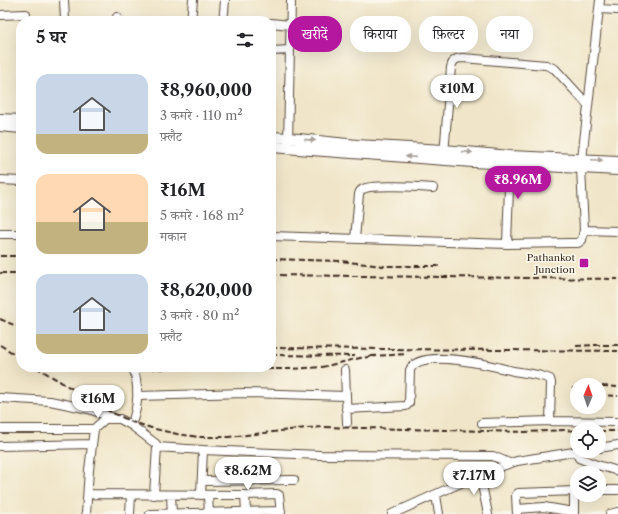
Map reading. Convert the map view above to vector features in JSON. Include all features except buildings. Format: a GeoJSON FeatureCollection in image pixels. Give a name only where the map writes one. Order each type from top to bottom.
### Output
{"type":"FeatureCollection","features":[{"type":"Feature","properties":{"kind":"main road"},"geometry":{"type":"LineString","coordinates":[[0,119],[16,120]]}},
{"type":"Feature","properties":{"kind":"main road"},"geometry":{"type":"LineString","coordinates":[[0,126],[16,128]]}},
{"type":"Feature","properties":{"kind":"main road"},"geometry":{"type":"LineString","coordinates":[[276,139],[288,143]]}},
{"type":"Feature","properties":{"kind":"main road"},"geometry":{"type":"LineString","coordinates":[[276,146],[288,143],[357,145],[444,155],[581,164],[618,170]]}},
{"type":"Feature","properties":{"kind":"main road"},"geometry":{"type":"LineString","coordinates":[[581,164],[618,161]]}},
{"type":"Feature","properties":{"kind":"street"},"geometry":{"type":"LineString","coordinates":[[64,0],[65,16]]}},
{"type":"Feature","properties":{"kind":"street"},"geometry":{"type":"LineString","coordinates":[[191,16],[193,0]]}},
{"type":"Feature","properties":{"kind":"street"},"geometry":{"type":"LineString","coordinates":[[224,16],[225,0]]}},
{"type":"Feature","properties":{"kind":"street"},"geometry":{"type":"LineString","coordinates":[[290,16],[291,0]]}},
{"type":"Feature","properties":{"kind":"street"},"geometry":{"type":"LineString","coordinates":[[276,236],[507,244],[578,243],[582,240],[584,230],[581,164],[600,0]]}},
{"type":"Feature","properties":{"kind":"street"},"geometry":{"type":"LineString","coordinates":[[599,9],[618,10]]}},
{"type":"Feature","properties":{"kind":"street"},"geometry":{"type":"LineString","coordinates":[[0,15],[26,14]]}},
{"type":"Feature","properties":{"kind":"street"},"geometry":{"type":"LineString","coordinates":[[276,24],[288,25]]}},
{"type":"Feature","properties":{"kind":"street"},"geometry":{"type":"LineString","coordinates":[[276,51],[288,50]]}},
{"type":"Feature","properties":{"kind":"street"},"geometry":{"type":"LineString","coordinates":[[288,143],[290,52]]}},
{"type":"Feature","properties":{"kind":"street"},"geometry":{"type":"LineString","coordinates":[[444,155],[450,67],[455,59],[546,65],[555,69],[588,105]]}},
{"type":"Feature","properties":{"kind":"street"},"geometry":{"type":"LineString","coordinates":[[507,244],[510,160]]}},
{"type":"Feature","properties":{"kind":"street"},"geometry":{"type":"LineString","coordinates":[[0,180],[16,181]]}},
{"type":"Feature","properties":{"kind":"street"},"geometry":{"type":"LineString","coordinates":[[355,239],[359,194],[363,189],[372,186],[433,188]]}},
{"type":"Feature","properties":{"kind":"street"},"geometry":{"type":"LineString","coordinates":[[584,230],[618,230]]}},
{"type":"Feature","properties":{"kind":"street"},"geometry":{"type":"LineString","coordinates":[[0,234],[16,234]]}},
{"type":"Feature","properties":{"kind":"street"},"geometry":{"type":"LineString","coordinates":[[346,408],[406,406],[409,403],[411,367],[422,361],[442,359],[474,362],[550,379],[552,383],[550,421]]}},
{"type":"Feature","properties":{"kind":"street"},"geometry":{"type":"LineString","coordinates":[[345,370],[347,423]]}},
{"type":"Feature","properties":{"kind":"street"},"geometry":{"type":"LineString","coordinates":[[131,425],[138,396],[134,372]]}},
{"type":"Feature","properties":{"kind":"street"},"geometry":{"type":"LineString","coordinates":[[138,396],[245,394],[346,396]]}},
{"type":"Feature","properties":{"kind":"street"},"geometry":{"type":"LineString","coordinates":[[0,398],[50,401],[120,419],[131,425],[156,444],[157,447],[154,495]]}},
{"type":"Feature","properties":{"kind":"street"},"geometry":{"type":"LineString","coordinates":[[86,514],[94,429],[105,419],[114,418]]}},
{"type":"Feature","properties":{"kind":"street"},"geometry":{"type":"LineString","coordinates":[[482,423],[550,421],[618,422]]}},
{"type":"Feature","properties":{"kind":"street"},"geometry":{"type":"LineString","coordinates":[[0,429],[94,429]]}},
{"type":"Feature","properties":{"kind":"street"},"geometry":{"type":"LineString","coordinates":[[0,446],[92,444]]}},
{"type":"Feature","properties":{"kind":"street"},"geometry":{"type":"LineString","coordinates":[[606,447],[618,445]]}},
{"type":"Feature","properties":{"kind":"street"},"geometry":{"type":"LineString","coordinates":[[157,447],[320,455],[493,456],[509,463]]}},
{"type":"Feature","properties":{"kind":"street"},"geometry":{"type":"LineString","coordinates":[[203,450],[202,481],[209,513]]}},
{"type":"Feature","properties":{"kind":"street"},"geometry":{"type":"LineString","coordinates":[[392,514],[509,463],[570,452]]}},
{"type":"Feature","properties":{"kind":"street"},"geometry":{"type":"LineString","coordinates":[[579,458],[618,471]]}},
{"type":"Feature","properties":{"kind":"street"},"geometry":{"type":"LineString","coordinates":[[480,475],[488,514]]}},
{"type":"Feature","properties":{"kind":"street"},"geometry":{"type":"LineString","coordinates":[[202,481],[294,480]]}},
{"type":"Feature","properties":{"kind":"street"},"geometry":{"type":"LineString","coordinates":[[606,490],[618,490]]}},
{"type":"Feature","properties":{"kind":"street"},"geometry":{"type":"LineString","coordinates":[[570,491],[518,493],[516,496],[517,512],[549,507],[574,513],[574,502]]}},
{"type":"Feature","properties":{"kind":"street"},"geometry":{"type":"LineString","coordinates":[[88,494],[279,494],[281,512],[150,514]]}},
{"type":"Feature","properties":{"kind":"street"},"geometry":{"type":"LineString","coordinates":[[130,514],[131,495]]}},
{"type":"Feature","properties":{"kind":"street"},"geometry":{"type":"LineString","coordinates":[[171,495],[175,514]]}},
{"type":"Feature","properties":{"kind":"street"},"geometry":{"type":"LineString","coordinates":[[246,495],[246,512]]}},
{"type":"Feature","properties":{"kind":"street"},"geometry":{"type":"LineString","coordinates":[[436,495],[439,514]]}},
{"type":"Feature","properties":{"kind":"street"},"geometry":{"type":"LineString","coordinates":[[610,514],[618,512]]}},
{"type":"Feature","properties":{"kind":"railway"},"geometry":{"type":"LineString","coordinates":[[0,256],[16,256]]}},
{"type":"Feature","properties":{"kind":"railway"},"geometry":{"type":"LineString","coordinates":[[276,259],[340,261],[383,266],[441,266]]}},
{"type":"Feature","properties":{"kind":"railway"},"geometry":{"type":"LineString","coordinates":[[0,273],[16,273]]}},
{"type":"Feature","properties":{"kind":"railway"},"geometry":{"type":"LineString","coordinates":[[276,275],[618,279]]}},
{"type":"Feature","properties":{"kind":"railway"},"geometry":{"type":"LineString","coordinates":[[0,319],[16,326]]}},
{"type":"Feature","properties":{"kind":"railway"},"geometry":{"type":"LineString","coordinates":[[0,345],[16,355]]}},
{"type":"Feature","properties":{"kind":"railway"},"geometry":{"type":"LineString","coordinates":[[576,346],[618,345]]}},
{"type":"Feature","properties":{"kind":"railway"},"geometry":{"type":"LineString","coordinates":[[276,348],[618,351]]}},
{"type":"Feature","properties":{"kind":"railway"},"geometry":{"type":"LineString","coordinates":[[371,356],[407,354]]}},
{"type":"Feature","properties":{"kind":"railway"},"geometry":{"type":"LineString","coordinates":[[276,355],[355,356]]}},
{"type":"Feature","properties":{"kind":"railway"},"geometry":{"type":"LineString","coordinates":[[276,369],[322,367],[360,358],[377,356]]}},
{"type":"Feature","properties":{"kind":"railway"},"geometry":{"type":"LineString","coordinates":[[44,372],[109,411],[132,422],[177,434],[199,437],[229,437],[324,427],[526,432],[570,430]]}},
{"type":"Feature","properties":{"kind":"railway"},"geometry":{"type":"LineString","coordinates":[[606,386],[618,387]]}},
{"type":"Feature","properties":{"kind":"railway"},"geometry":{"type":"LineString","coordinates":[[606,395],[618,396]]}},
{"type":"Feature","properties":{"kind":"railway"},"geometry":{"type":"LineString","coordinates":[[606,431],[618,431]]}},
{"type":"Feature","properties":{"kind":"place","name":"Pathankot Junction"},"geometry":{"type":"Point","coordinates":[584,263]}}]}
